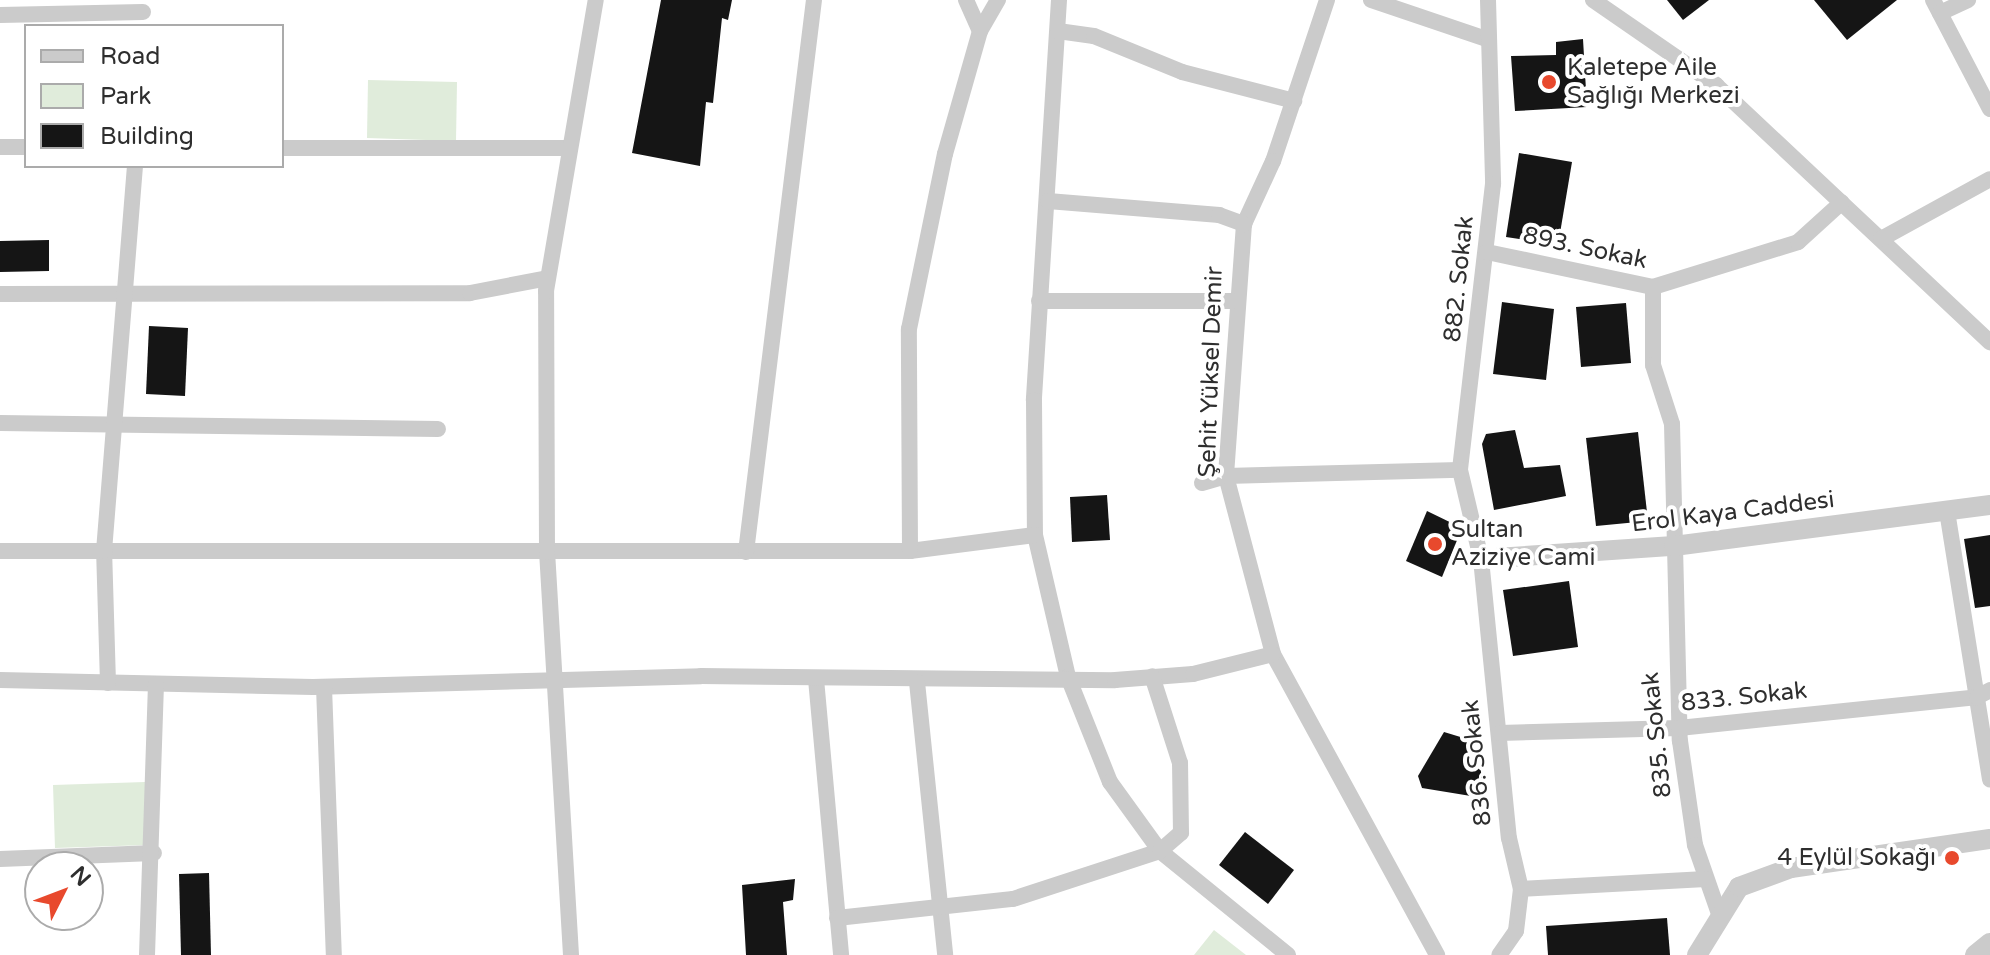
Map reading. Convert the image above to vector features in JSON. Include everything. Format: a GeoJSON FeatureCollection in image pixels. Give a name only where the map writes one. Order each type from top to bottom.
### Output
{"type":"FeatureCollection","features":[{"type":"Feature","properties":{"kind":"street"},"geometry":{"type":"LineString","coordinates":[[571,955],[547,552],[548,278],[596,0]]}},
{"type":"Feature","properties":{"kind":"street"},"geometry":{"type":"LineString","coordinates":[[746,552],[814,0]]}},
{"type":"Feature","properties":{"kind":"street"},"geometry":{"type":"LineString","coordinates":[[966,0],[980,31]]}},
{"type":"Feature","properties":{"kind":"street"},"geometry":{"type":"LineString","coordinates":[[910,551],[909,329],[980,31],[998,0]]}},
{"type":"Feature","properties":{"kind":"street"},"geometry":{"type":"LineString","coordinates":[[1059,0],[1039,301],[1035,535],[1068,677],[1110,782],[1160,851],[1288,955]]}},
{"type":"Feature","properties":{"kind":"street","name":"Şehit Yüksel Demir"},"geometry":{"type":"LineString","coordinates":[[1327,0],[1294,101],[1244,224],[1234,301],[1226,476],[1273,654],[1437,955]]}},
{"type":"Feature","properties":{"kind":"street"},"geometry":{"type":"LineString","coordinates":[[1371,0],[1486,39]]}},
{"type":"Feature","properties":{"kind":"street","name":"882. Sokak"},"geometry":{"type":"LineString","coordinates":[[1481,559],[1460,470],[1493,184],[1486,39],[1488,0]]}},
{"type":"Feature","properties":{"kind":"street"},"geometry":{"type":"LineString","coordinates":[[1593,0],[1716,85],[1990,342]]}},
{"type":"Feature","properties":{"kind":"street"},"geometry":{"type":"LineString","coordinates":[[1968,0],[1936,7],[1990,109]]}},
{"type":"Feature","properties":{"kind":"street"},"geometry":{"type":"LineString","coordinates":[[0,15],[143,13]]}},
{"type":"Feature","properties":{"kind":"street"},"geometry":{"type":"LineString","coordinates":[[1058,31],[1094,36],[1182,72],[1294,101]]}},
{"type":"Feature","properties":{"kind":"street"},"geometry":{"type":"LineString","coordinates":[[0,147],[24,147]]}},
{"type":"Feature","properties":{"kind":"street"},"geometry":{"type":"LineString","coordinates":[[284,148],[570,148]]}},
{"type":"Feature","properties":{"kind":"street"},"geometry":{"type":"LineString","coordinates":[[108,683],[104,551],[135,168]]}},
{"type":"Feature","properties":{"kind":"street"},"geometry":{"type":"LineString","coordinates":[[1881,239],[1990,179]]}},
{"type":"Feature","properties":{"kind":"street"},"geometry":{"type":"LineString","coordinates":[[1048,201],[1219,215],[1244,224]]}},
{"type":"Feature","properties":{"kind":"street","name":"893. Sokak"},"geometry":{"type":"LineString","coordinates":[[1487,252],[1653,287],[1798,242],[1842,202]]}},
{"type":"Feature","properties":{"kind":"street"},"geometry":{"type":"LineString","coordinates":[[0,294],[470,293],[548,278]]}},
{"type":"Feature","properties":{"kind":"street","name":"835. Sokak"},"geometry":{"type":"LineString","coordinates":[[1653,287],[1653,365],[1672,424],[1679,728],[1706,879],[1719,914]]}},
{"type":"Feature","properties":{"kind":"street"},"geometry":{"type":"LineString","coordinates":[[1039,301],[1234,301]]}},
{"type":"Feature","properties":{"kind":"street"},"geometry":{"type":"LineString","coordinates":[[0,423],[438,429]]}},
{"type":"Feature","properties":{"kind":"street"},"geometry":{"type":"LineString","coordinates":[[1202,483],[1226,476],[1460,470]]}},
{"type":"Feature","properties":{"kind":"street","name":"Erol Kaya Caddesi"},"geometry":{"type":"LineString","coordinates":[[1481,559],[1674,546],[1990,505]]}},
{"type":"Feature","properties":{"kind":"street"},"geometry":{"type":"LineString","coordinates":[[1947,511],[1984,694],[1990,780]]}},
{"type":"Feature","properties":{"kind":"street"},"geometry":{"type":"LineString","coordinates":[[0,551],[910,551],[1035,535]]}},
{"type":"Feature","properties":{"kind":"street","name":"836. Sokak"},"geometry":{"type":"LineString","coordinates":[[1481,559],[1521,889],[1516,931],[1499,955]]}},
{"type":"Feature","properties":{"kind":"street"},"geometry":{"type":"LineString","coordinates":[[0,680],[324,687],[556,681],[816,679],[917,682],[1193,674],[1273,654]]}},
{"type":"Feature","properties":{"kind":"street"},"geometry":{"type":"LineString","coordinates":[[837,918],[944,911],[1013,899],[1160,851],[1181,833],[1180,763],[1152,676]]}},
{"type":"Feature","properties":{"kind":"street"},"geometry":{"type":"LineString","coordinates":[[816,679],[841,955]]}},
{"type":"Feature","properties":{"kind":"street"},"geometry":{"type":"LineString","coordinates":[[917,682],[944,911],[945,955]]}},
{"type":"Feature","properties":{"kind":"street"},"geometry":{"type":"LineString","coordinates":[[147,955],[154,853],[156,684]]}},
{"type":"Feature","properties":{"kind":"street"},"geometry":{"type":"LineString","coordinates":[[324,687],[334,955]]}},
{"type":"Feature","properties":{"kind":"street","name":"833. Sokak"},"geometry":{"type":"LineString","coordinates":[[1500,733],[1679,728],[1984,694]]}},
{"type":"Feature","properties":{"kind":"street"},"geometry":{"type":"LineString","coordinates":[[1697,955],[1719,914],[1739,887],[1791,868],[1990,839]]}},
{"type":"Feature","properties":{"kind":"street"},"geometry":{"type":"LineString","coordinates":[[0,859],[154,853]]}},
{"type":"Feature","properties":{"kind":"street"},"geometry":{"type":"LineString","coordinates":[[1521,889],[1706,879]]}},
{"type":"Feature","properties":{"kind":"street"},"geometry":{"type":"LineString","coordinates":[[1975,955],[1990,943]]}},
{"type":"Feature","properties":{"kind":"green space"},"geometry":{"type":"Polygon","coordinates":[[[368,80],[457,82],[456,141],[367,138],[368,80]]]}},
{"type":"Feature","properties":{"kind":"green space"},"geometry":{"type":"Polygon","coordinates":[[[145,782],[147,845],[55,848],[53,785],[145,782]]]}},
{"type":"Feature","properties":{"kind":"green space"},"geometry":{"type":"Polygon","coordinates":[[[1214,930],[1246,955],[1194,955],[1214,930]]]}},
{"type":"Feature","properties":{"kind":"building"},"geometry":{"type":"Polygon","coordinates":[[[661,0],[732,0],[728,20],[722,18],[713,103],[706,102],[700,166],[632,153],[661,0]]]}},
{"type":"Feature","properties":{"kind":"building"},"geometry":{"type":"Polygon","coordinates":[[[1667,0],[1709,0],[1683,20],[1667,0]]]}},
{"type":"Feature","properties":{"kind":"building"},"geometry":{"type":"Polygon","coordinates":[[[1814,0],[1897,0],[1847,40],[1814,0]]]}},
{"type":"Feature","properties":{"kind":"building","name":"Kaletepe Aile Sağlığı Merkezi"},"geometry":{"type":"Polygon","coordinates":[[[1583,39],[1587,107],[1515,111],[1511,56],[1556,55],[1556,42],[1583,39]]]}},
{"type":"Feature","properties":{"kind":"building"},"geometry":{"type":"Polygon","coordinates":[[[1519,153],[1572,162],[1558,245],[1506,237],[1519,153]]]}},
{"type":"Feature","properties":{"kind":"building"},"geometry":{"type":"Polygon","coordinates":[[[49,240],[49,271],[0,272],[0,241],[49,240]]]}},
{"type":"Feature","properties":{"kind":"building"},"geometry":{"type":"Polygon","coordinates":[[[1502,302],[1554,309],[1546,380],[1493,374],[1502,302]]]}},
{"type":"Feature","properties":{"kind":"building"},"geometry":{"type":"Polygon","coordinates":[[[1626,303],[1631,363],[1581,367],[1576,307],[1626,303]]]}},
{"type":"Feature","properties":{"kind":"building"},"geometry":{"type":"Polygon","coordinates":[[[149,326],[188,328],[185,396],[146,394],[149,326]]]}},
{"type":"Feature","properties":{"kind":"building"},"geometry":{"type":"Polygon","coordinates":[[[1515,430],[1524,468],[1560,465],[1566,496],[1494,510],[1482,444],[1486,434],[1515,430]]]}},
{"type":"Feature","properties":{"kind":"building"},"geometry":{"type":"Polygon","coordinates":[[[1638,432],[1648,521],[1596,526],[1586,438],[1638,432]]]}},
{"type":"Feature","properties":{"kind":"building"},"geometry":{"type":"Polygon","coordinates":[[[1107,495],[1110,540],[1072,542],[1070,497],[1107,495]]]}},
{"type":"Feature","properties":{"kind":"building","name":"Sultan Aziziye Cami"},"geometry":{"type":"Polygon","coordinates":[[[1427,511],[1462,528],[1442,577],[1406,561],[1427,511]]]}},
{"type":"Feature","properties":{"kind":"building"},"geometry":{"type":"Polygon","coordinates":[[[1990,535],[1990,606],[1975,608],[1964,539],[1990,535]]]}},
{"type":"Feature","properties":{"kind":"building"},"geometry":{"type":"Polygon","coordinates":[[[1569,581],[1578,647],[1513,656],[1503,590],[1569,581]]]}},
{"type":"Feature","properties":{"kind":"building"},"geometry":{"type":"Polygon","coordinates":[[[1444,732],[1477,742],[1483,787],[1477,797],[1422,788],[1418,776],[1444,732]]]}},
{"type":"Feature","properties":{"kind":"building"},"geometry":{"type":"Polygon","coordinates":[[[1245,832],[1294,870],[1268,904],[1219,865],[1245,832]]]}},
{"type":"Feature","properties":{"kind":"building"},"geometry":{"type":"Polygon","coordinates":[[[209,873],[211,955],[181,955],[179,874],[209,873]]]}},
{"type":"Feature","properties":{"kind":"building"},"geometry":{"type":"Polygon","coordinates":[[[795,879],[793,900],[783,902],[787,955],[746,955],[742,885],[795,879]]]}},
{"type":"Feature","properties":{"kind":"building"},"geometry":{"type":"Polygon","coordinates":[[[1667,918],[1670,955],[1548,955],[1546,926],[1667,918]]]}},
{"type":"Feature","properties":{"kind":"place","name":"Kaletepe Aile Sağlığı Merkezi"},"geometry":{"type":"Point","coordinates":[1549,82]}},
{"type":"Feature","properties":{"kind":"place","name":"Sultan Aziziye Cami"},"geometry":{"type":"Point","coordinates":[1435,544]}},
{"type":"Feature","properties":{"kind":"place","name":"4 Eylül Sokağı"},"geometry":{"type":"Point","coordinates":[1952,858]}}]}
